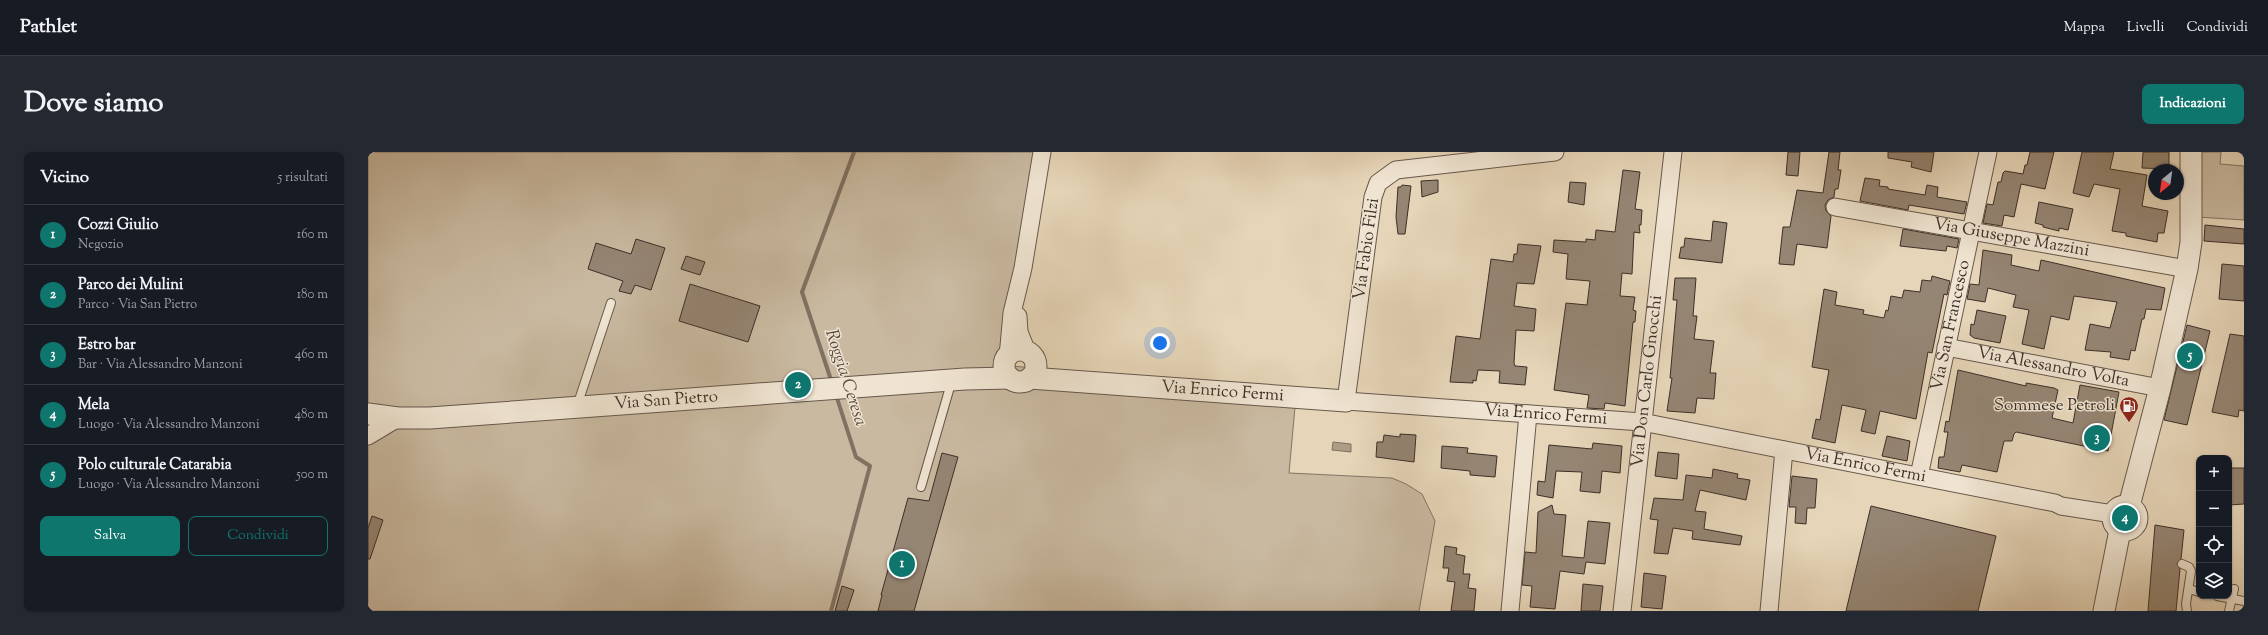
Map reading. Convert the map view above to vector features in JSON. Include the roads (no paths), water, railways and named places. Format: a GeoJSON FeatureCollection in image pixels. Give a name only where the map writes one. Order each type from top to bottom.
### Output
{"type":"FeatureCollection","features":[{"type":"Feature","properties":{"kind":"street"},"geometry":{"type":"LineString","coordinates":[[1019,365],[1012,314],[1023,268],[1042,152]]}},
{"type":"Feature","properties":{"kind":"street","name":"Via Fabio Filzi"},"geometry":{"type":"LineString","coordinates":[[1346,401],[1373,197],[1378,183],[1396,170],[1555,152]]}},
{"type":"Feature","properties":{"kind":"street","name":"Via Don Carlo Gnocchi"},"geometry":{"type":"LineString","coordinates":[[1622,611],[1673,152]]}},
{"type":"Feature","properties":{"kind":"street","name":"Via San Francesco"},"geometry":{"type":"LineString","coordinates":[[1919,476],[1988,152]]}},
{"type":"Feature","properties":{"kind":"street"},"geometry":{"type":"LineString","coordinates":[[2104,611],[2121,517],[2160,388],[2187,269],[2191,242],[2191,152]]}},
{"type":"Feature","properties":{"kind":"street","name":"Via Giuseppe Mazzini"},"geometry":{"type":"LineString","coordinates":[[1835,207],[2187,269]]}},
{"type":"Feature","properties":{"kind":"street","name":"Via Alessandro Volta"},"geometry":{"type":"LineString","coordinates":[[1946,347],[2160,388]]}},
{"type":"Feature","properties":{"kind":"street","name":"Via Enrico Fermi"},"geometry":{"type":"LineString","coordinates":[[1019,365],[1091,384],[1643,422],[2055,503],[2080,506],[2086,509],[2121,517]]}},
{"type":"Feature","properties":{"kind":"street","name":"Via San Pietro"},"geometry":{"type":"LineString","coordinates":[[368,414],[398,418],[430,418],[958,379],[995,367],[1019,365]]}},
{"type":"Feature","properties":{"kind":"street"},"geometry":{"type":"LineString","coordinates":[[1510,611],[1528,414]]}},
{"type":"Feature","properties":{"kind":"street"},"geometry":{"type":"LineString","coordinates":[[368,436],[398,418]]}},
{"type":"Feature","properties":{"kind":"street"},"geometry":{"type":"LineString","coordinates":[[1769,611],[1784,450]]}},
{"type":"Feature","properties":{"kind":"lane"},"geometry":{"type":"LineString","coordinates":[[577,406],[611,303]]}},
{"type":"Feature","properties":{"kind":"lane"},"geometry":{"type":"LineString","coordinates":[[921,487],[958,379]]}},
{"type":"Feature","properties":{"kind":"lane"},"geometry":{"type":"LineString","coordinates":[[2182,564],[2189,567],[2191,571],[2186,604],[2187,611]]}},
{"type":"Feature","properties":{"kind":"lane"},"geometry":{"type":"LineString","coordinates":[[2189,589],[2196,591]]}},
{"type":"Feature","properties":{"kind":"lane"},"geometry":{"type":"LineString","coordinates":[[2229,611],[2234,590]]}},
{"type":"Feature","properties":{"kind":"lane"},"geometry":{"type":"LineString","coordinates":[[2232,599],[2244,601]]}},
{"type":"Feature","properties":{"kind":"waterway","name":"Roggia Ceresa"},"geometry":{"type":"LineString","coordinates":[[832,383],[802,292],[854,152]]}},
{"type":"Feature","properties":{"kind":"waterway","name":"Roggia Ceresa"},"geometry":{"type":"LineString","coordinates":[[831,611],[870,466],[856,457],[836,395]]}},
{"type":"Feature","properties":{"kind":"place","name":"Polo culturale Catarabia"},"geometry":{"type":"Point","coordinates":[2190,356]}},
{"type":"Feature","properties":{"kind":"place","name":"Parco dei Mulini"},"geometry":{"type":"Point","coordinates":[798,385]}},
{"type":"Feature","properties":{"kind":"place","name":"Sommese Petroli"},"geometry":{"type":"Point","coordinates":[2129,423]}},
{"type":"Feature","properties":{"kind":"place","name":"Estro bar"},"geometry":{"type":"Point","coordinates":[2097,438]}},
{"type":"Feature","properties":{"kind":"place","name":"Mela"},"geometry":{"type":"Point","coordinates":[2125,518]}},
{"type":"Feature","properties":{"kind":"place","name":"Cozzi Giulio"},"geometry":{"type":"Point","coordinates":[902,564]}}]}
